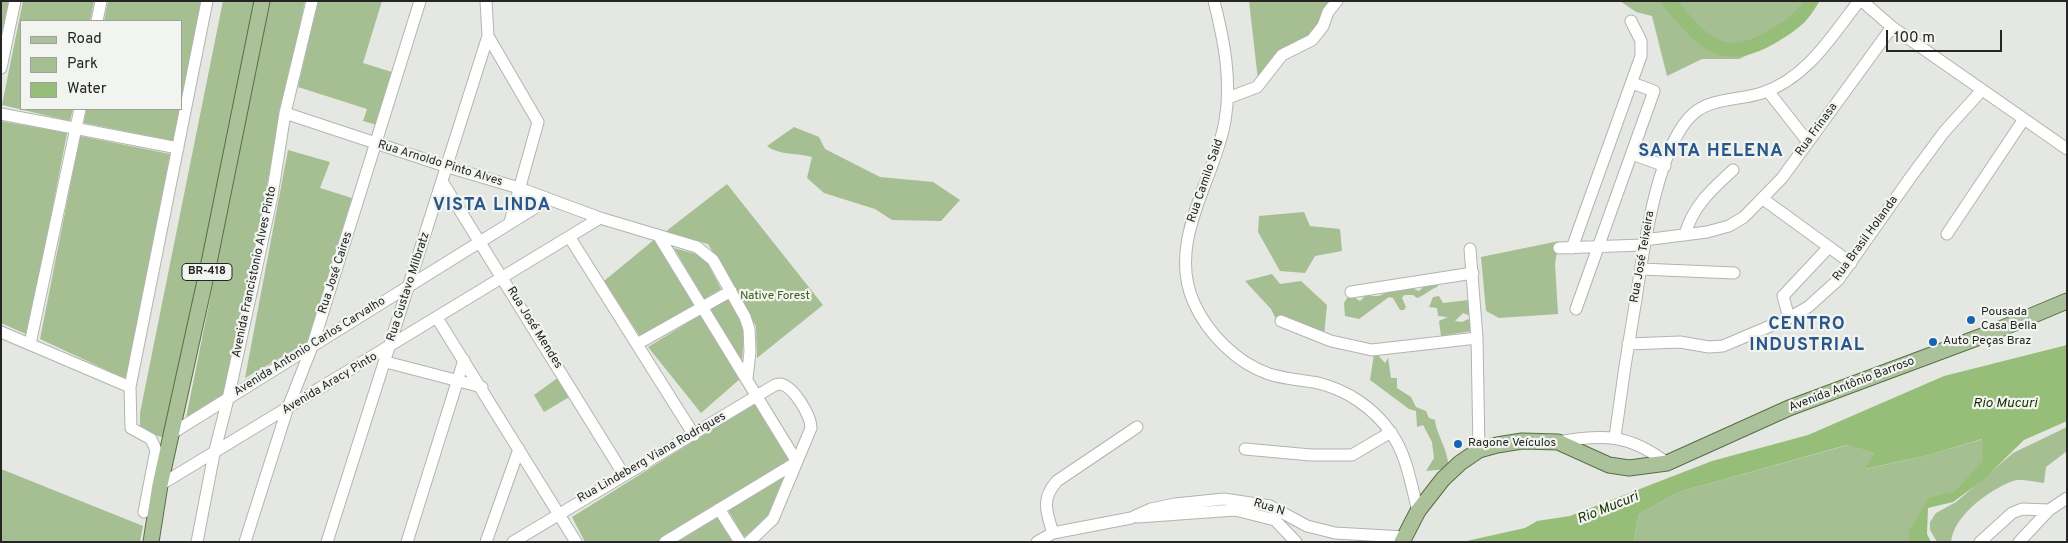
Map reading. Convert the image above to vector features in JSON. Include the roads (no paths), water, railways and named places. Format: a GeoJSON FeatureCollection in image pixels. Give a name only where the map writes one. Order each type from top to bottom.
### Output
{"type":"FeatureCollection","features":[{"type":"Feature","properties":{"kind":"main road","name":"BR-418"},"geometry":{"type":"LineString","coordinates":[[151,542],[160,485],[174,432],[262,1]]}},
{"type":"Feature","properties":{"kind":"main road","name":"Avenida Antônio Barroso"},"geometry":{"type":"LineString","coordinates":[[1558,442],[1609,465],[1629,468],[1667,463],[1781,411],[1993,332],[2067,301]]}},
{"type":"Feature","properties":{"kind":"main road"},"geometry":{"type":"LineString","coordinates":[[1403,540],[1418,511],[1443,479],[1460,463],[1479,450],[1514,442],[1558,442]]}},
{"type":"Feature","properties":{"kind":"street"},"geometry":{"type":"LineString","coordinates":[[1,68],[15,1]]}},
{"type":"Feature","properties":{"kind":"street"},"geometry":{"type":"LineString","coordinates":[[97,20],[101,1]]}},
{"type":"Feature","properties":{"kind":"street"},"geometry":{"type":"LineString","coordinates":[[144,512],[156,450],[152,439],[131,428],[130,387],[207,1]]}},
{"type":"Feature","properties":{"kind":"street","name":"Avenida Francistonio Alves Pinto"},"geometry":{"type":"LineString","coordinates":[[197,542],[214,454],[228,399],[272,196],[285,112],[312,1]]}},
{"type":"Feature","properties":{"kind":"street","name":"Rua José Caires"},"geometry":{"type":"LineString","coordinates":[[245,542],[287,410],[313,344],[377,144],[420,1]]}},
{"type":"Feature","properties":{"kind":"street","name":"Rua Gustavo Milbratz"},"geometry":{"type":"LineString","coordinates":[[327,542],[443,183],[488,36],[486,1]]}},
{"type":"Feature","properties":{"kind":"street","name":"Rua Camilo Said"},"geometry":{"type":"LineString","coordinates":[[1214,1],[1225,49],[1228,98],[1222,140],[1197,206],[1189,236],[1187,275],[1193,301],[1216,336],[1244,362],[1271,374],[1320,384],[1346,394],[1370,410],[1391,432],[1404,458],[1418,511]]}},
{"type":"Feature","properties":{"kind":"street"},"geometry":{"type":"LineString","coordinates":[[1228,98],[1257,86],[1282,55],[1312,40],[1323,26],[1328,12],[1338,1]]}},
{"type":"Feature","properties":{"kind":"street"},"geometry":{"type":"LineString","coordinates":[[1860,1],[1892,27],[2067,149]]}},
{"type":"Feature","properties":{"kind":"street","name":"Rua José Teixeira"},"geometry":{"type":"LineString","coordinates":[[1615,437],[1644,242],[1665,166],[1682,128],[1695,112],[1720,102],[1768,91],[1803,70],[1860,1]]}},
{"type":"Feature","properties":{"kind":"street"},"geometry":{"type":"LineString","coordinates":[[1572,248],[1632,83],[1642,48],[1641,41],[1631,21]]}},
{"type":"Feature","properties":{"kind":"street","name":"Rua Frinasa"},"geometry":{"type":"LineString","coordinates":[[1559,248],[1644,242],[1685,236],[1729,226],[1762,199],[1782,178],[1892,27]]}},
{"type":"Feature","properties":{"kind":"street"},"geometry":{"type":"LineString","coordinates":[[488,36],[538,122],[510,222]]}},
{"type":"Feature","properties":{"kind":"street"},"geometry":{"type":"LineString","coordinates":[[1576,309],[1654,91],[1632,83]]}},
{"type":"Feature","properties":{"kind":"street","name":"Rua Brasil Holanda"},"geometry":{"type":"LineString","coordinates":[[1628,344],[1680,342],[1708,347],[1724,346],[1789,318],[1828,291],[1851,263],[1933,148],[1982,90]]}},
{"type":"Feature","properties":{"kind":"street"},"geometry":{"type":"LineString","coordinates":[[1768,91],[1808,142]]}},
{"type":"Feature","properties":{"kind":"street"},"geometry":{"type":"LineString","coordinates":[[30,344],[80,110]]}},
{"type":"Feature","properties":{"kind":"street","name":"Rua Arnoldo Pinto Alves"},"geometry":{"type":"LineString","coordinates":[[285,112],[377,144],[519,188],[600,218],[698,247],[707,253],[731,291]]}},
{"type":"Feature","properties":{"kind":"street"},"geometry":{"type":"LineString","coordinates":[[1,114],[178,148]]}},
{"type":"Feature","properties":{"kind":"street"},"geometry":{"type":"LineString","coordinates":[[1947,234],[2024,119]]}},
{"type":"Feature","properties":{"kind":"street"},"geometry":{"type":"LineString","coordinates":[[1632,154],[1665,166]]}},
{"type":"Feature","properties":{"kind":"street"},"geometry":{"type":"LineString","coordinates":[[1685,236],[1690,216],[1716,185],[1733,170]]}},
{"type":"Feature","properties":{"kind":"street","name":"Rua José Mendes"},"geometry":{"type":"LineString","coordinates":[[443,183],[624,475]]}},
{"type":"Feature","properties":{"kind":"street","name":"Avenida Antonio Carlos Carvalho"},"geometry":{"type":"LineString","coordinates":[[174,432],[548,199]]}},
{"type":"Feature","properties":{"kind":"street"},"geometry":{"type":"LineString","coordinates":[[1762,199],[1851,263]]}},
{"type":"Feature","properties":{"kind":"street","name":"Avenida Aracy Pinto"},"geometry":{"type":"LineString","coordinates":[[160,485],[287,410],[600,218]]}},
{"type":"Feature","properties":{"kind":"street"},"geometry":{"type":"LineString","coordinates":[[658,235],[797,462]]}},
{"type":"Feature","properties":{"kind":"street"},"geometry":{"type":"LineString","coordinates":[[570,238],[694,435]]}},
{"type":"Feature","properties":{"kind":"street"},"geometry":{"type":"LineString","coordinates":[[1789,318],[1783,296],[1828,248]]}},
{"type":"Feature","properties":{"kind":"street"},"geometry":{"type":"LineString","coordinates":[[1470,249],[1477,338],[1479,450]]}},
{"type":"Feature","properties":{"kind":"street"},"geometry":{"type":"LineString","coordinates":[[1640,269],[1734,273]]}},
{"type":"Feature","properties":{"kind":"street"},"geometry":{"type":"LineString","coordinates":[[1351,292],[1473,272]]}},
{"type":"Feature","properties":{"kind":"street"},"geometry":{"type":"LineString","coordinates":[[637,344],[731,291],[749,329],[750,352],[746,378]]}},
{"type":"Feature","properties":{"kind":"street"},"geometry":{"type":"LineString","coordinates":[[438,318],[576,542]]}},
{"type":"Feature","properties":{"kind":"street"},"geometry":{"type":"LineString","coordinates":[[1281,320],[1331,341],[1372,350],[1477,338]]}},
{"type":"Feature","properties":{"kind":"street"},"geometry":{"type":"LineString","coordinates":[[1,332],[130,387]]}},
{"type":"Feature","properties":{"kind":"street"},"geometry":{"type":"LineString","coordinates":[[407,542],[464,360]]}},
{"type":"Feature","properties":{"kind":"street"},"geometry":{"type":"LineString","coordinates":[[386,362],[459,380],[482,388]]}},
{"type":"Feature","properties":{"kind":"street","name":"Rua Lindeberg Viana Rodrigues"},"geometry":{"type":"LineString","coordinates":[[513,542],[757,396],[781,384],[791,390],[811,421],[809,436],[797,462]]}},
{"type":"Feature","properties":{"kind":"street"},"geometry":{"type":"LineString","coordinates":[[1053,533],[1046,501],[1048,491],[1057,480],[1137,427]]}},
{"type":"Feature","properties":{"kind":"street"},"geometry":{"type":"LineString","coordinates":[[1245,449],[1311,455],[1352,454],[1391,432]]}},
{"type":"Feature","properties":{"kind":"street"},"geometry":{"type":"LineString","coordinates":[[1558,442],[1583,437],[1615,437],[1642,446],[1667,463]]}},
{"type":"Feature","properties":{"kind":"street"},"geometry":{"type":"LineString","coordinates":[[486,542],[519,449]]}},
{"type":"Feature","properties":{"kind":"street"},"geometry":{"type":"LineString","coordinates":[[665,542],[797,462]]}},
{"type":"Feature","properties":{"kind":"street"},"geometry":{"type":"LineString","coordinates":[[749,542],[774,519],[797,462]]}},
{"type":"Feature","properties":{"kind":"street"},"geometry":{"type":"LineString","coordinates":[[2019,542],[2049,510],[2067,498]]}},
{"type":"Feature","properties":{"kind":"street","name":"Rua N"},"geometry":{"type":"LineString","coordinates":[[1037,542],[1053,533],[1132,518],[1151,509],[1175,504],[1260,504],[1290,514],[1307,526],[1351,536],[1403,540]]}},
{"type":"Feature","properties":{"kind":"street","name":"Rua N"},"geometry":{"type":"LineString","coordinates":[[1213,505],[1276,520],[1297,542]]}},
{"type":"Feature","properties":{"kind":"street"},"geometry":{"type":"LineString","coordinates":[[719,509],[740,542]]}},
{"type":"Feature","properties":{"kind":"street"},"geometry":{"type":"LineString","coordinates":[[1982,541],[2012,513],[2022,509],[2049,510]]}},
{"type":"Feature","properties":{"kind":"street"},"geometry":{"type":"LineString","coordinates":[[1282,525],[1290,514]]}},
{"type":"Feature","properties":{"kind":"street"},"geometry":{"type":"LineString","coordinates":[[1297,542],[1307,526]]}},
{"type":"Feature","properties":{"kind":"water","name":"Rio Mucuri"},"geometry":{"type":"Polygon","coordinates":[[[2067,345],[2067,421],[2024,440],[1983,480],[1953,502],[1928,508],[1927,534],[1931,542],[1909,542],[1909,529],[1929,498],[1954,491],[1983,461],[1982,439],[1929,455],[1865,469],[1874,453],[1847,445],[1679,492],[1639,514],[1634,542],[1462,542],[1525,528],[1537,521],[1570,516],[1712,461],[1808,435],[1944,376],[2067,345]]]}},
{"type":"Feature","properties":{"kind":"waterway"},"geometry":{"type":"LineString","coordinates":[[1668,1],[1703,38],[1714,45],[1727,49],[1741,49],[1757,45],[1775,35],[1796,21],[1811,1]]}},
{"type":"Feature","properties":{"kind":"place","name":"Pousada Casa Bella"},"geometry":{"type":"Point","coordinates":[1971,320]}},
{"type":"Feature","properties":{"kind":"place","name":"Auto Peças Braz"},"geometry":{"type":"Point","coordinates":[1933,342]}},
{"type":"Feature","properties":{"kind":"place","name":"Ragone Veículos"},"geometry":{"type":"Point","coordinates":[1458,444]}},
{"type":"Feature","properties":{"kind":"district","name":"SANTA HELENA"},"geometry":{"type":"Point","coordinates":[1711,152]}},
{"type":"Feature","properties":{"kind":"district","name":"VISTA LINDA"},"geometry":{"type":"Point","coordinates":[492,206]}},
{"type":"Feature","properties":{"kind":"district","name":"CENTRO INDUSTRIAL"},"geometry":{"type":"Point","coordinates":[1807,335]}},
{"type":"Feature","properties":{"kind":"park label","name":"Native Forest"},"geometry":{"type":"Point","coordinates":[775,297]}}]}
